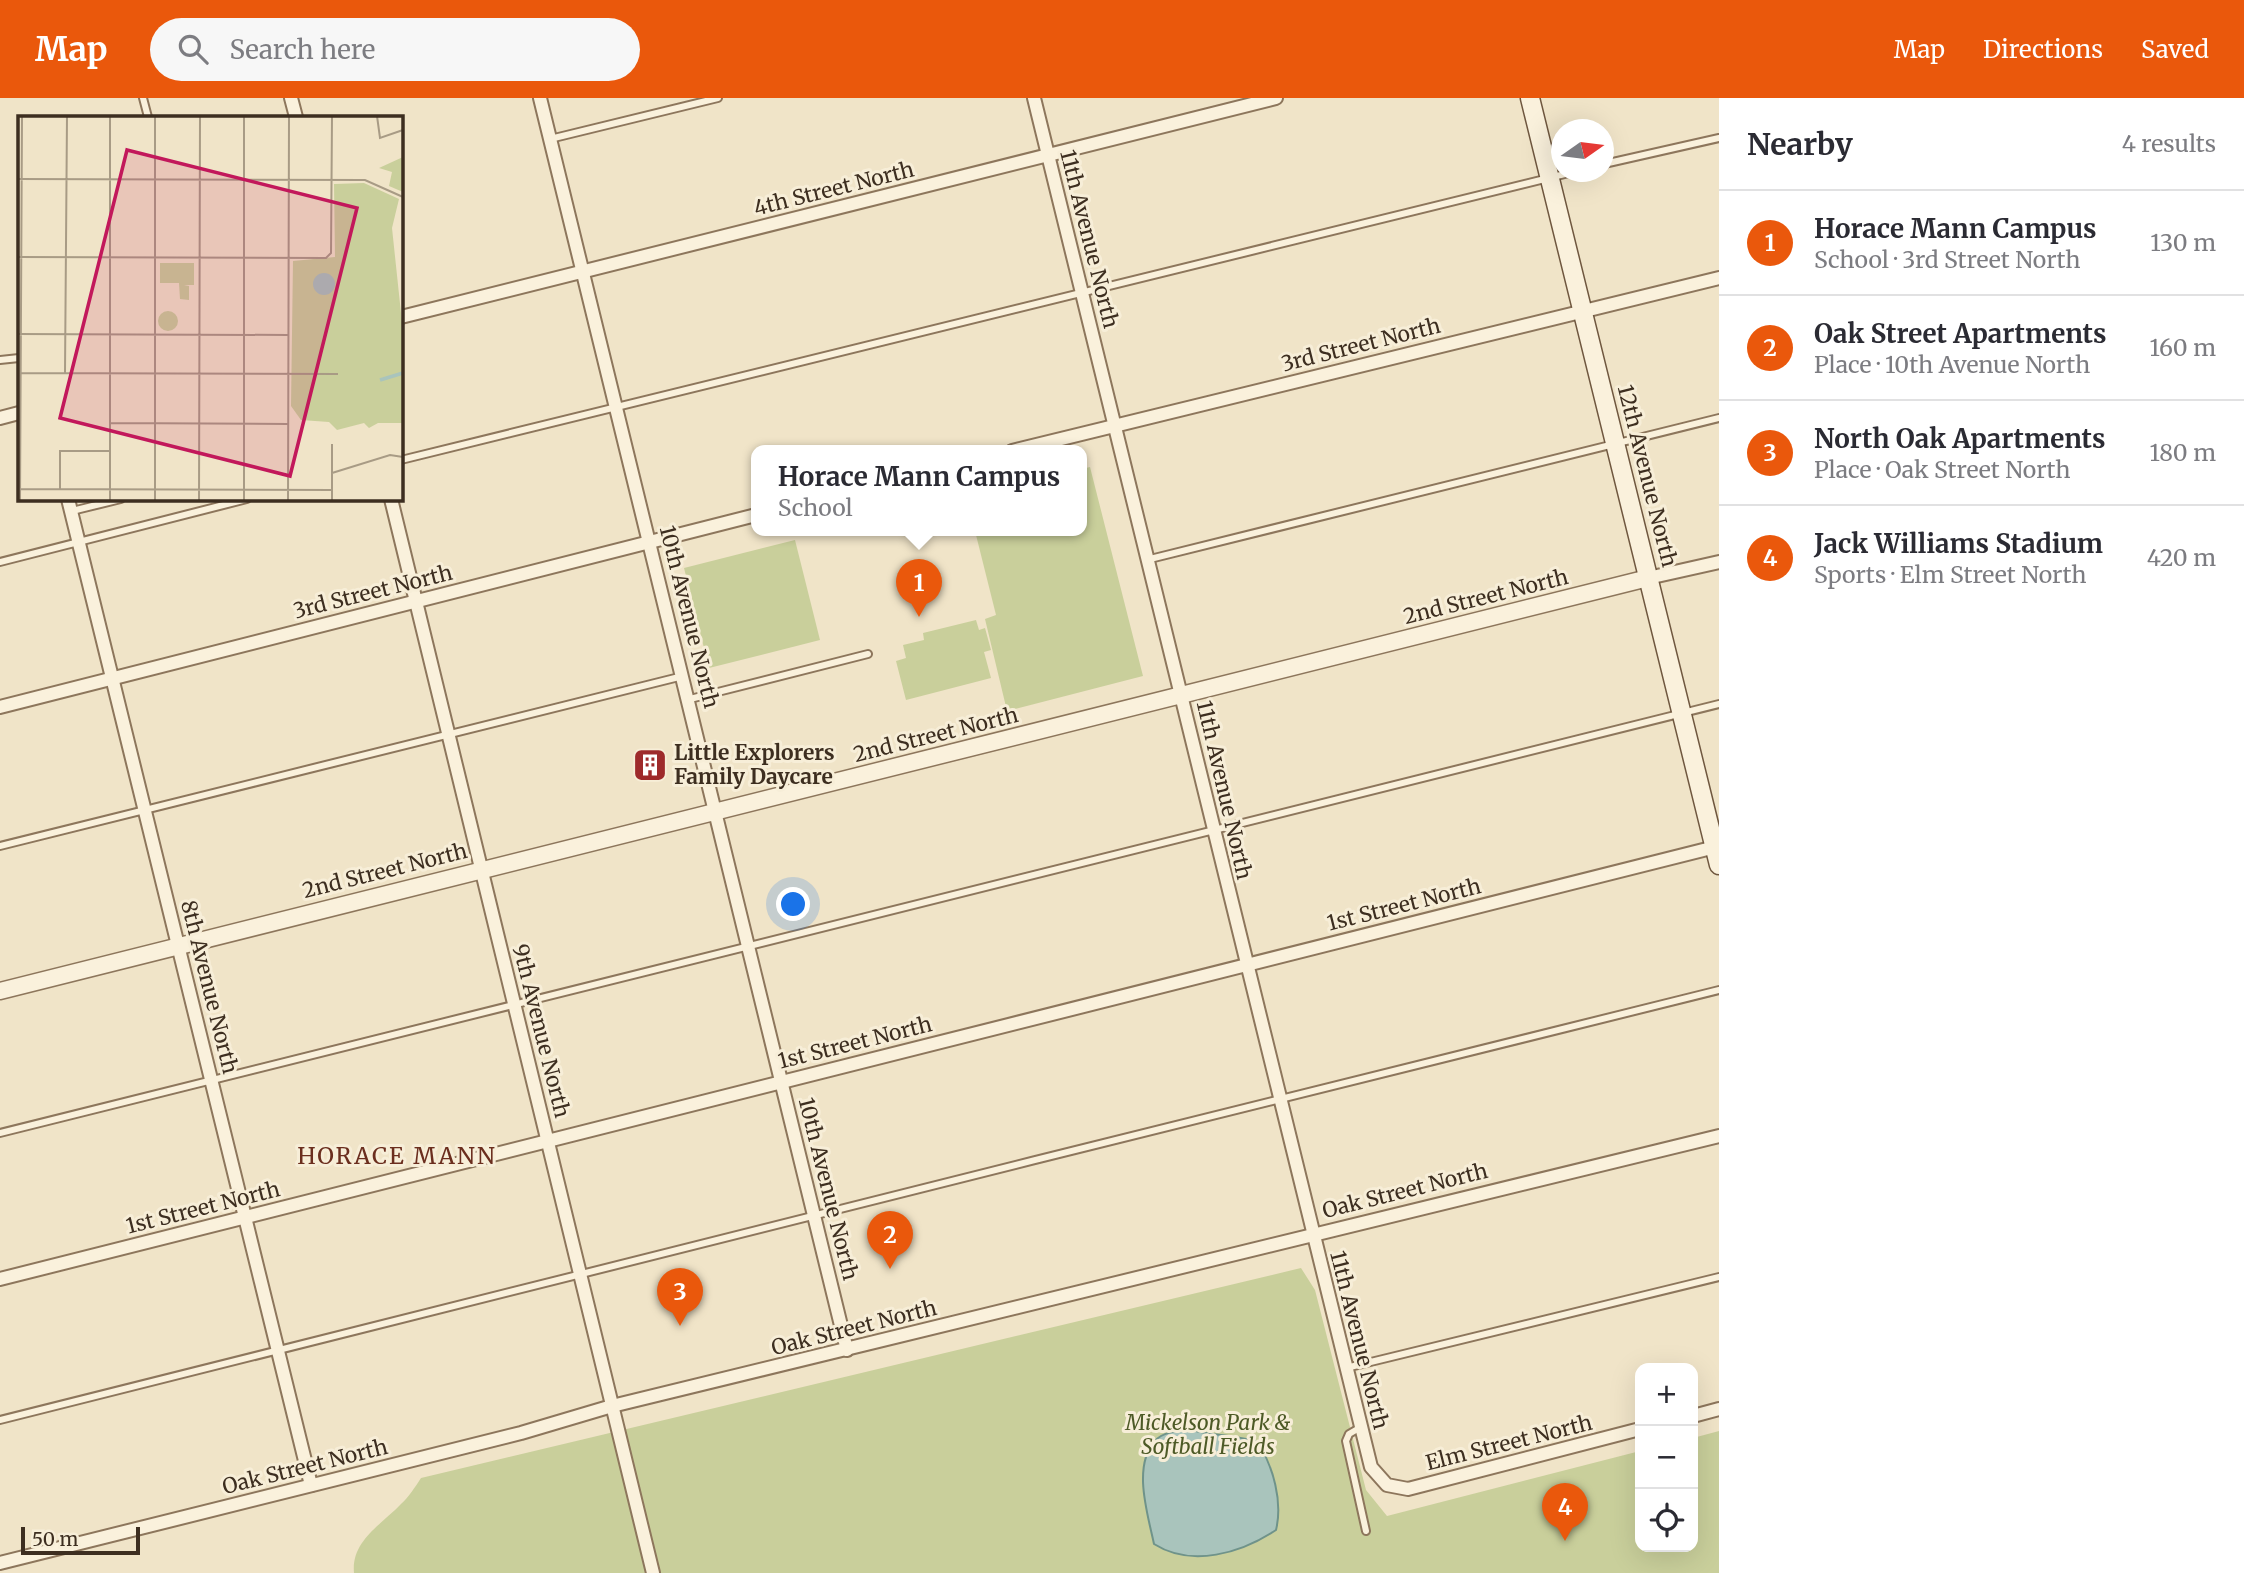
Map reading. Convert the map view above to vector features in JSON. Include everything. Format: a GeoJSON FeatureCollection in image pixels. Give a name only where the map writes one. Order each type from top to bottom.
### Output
{"type":"FeatureCollection","features":[{"type":"Feature","properties":{"kind":"main road","name":"12th Avenue North"},"geometry":{"type":"LineString","coordinates":[[1530,98],[1718,853]]}},
{"type":"Feature","properties":{"kind":"street"},"geometry":{"type":"LineString","coordinates":[[291,98],[296,116]]}},
{"type":"Feature","properties":{"kind":"street","name":"10th Avenue North"},"geometry":{"type":"LineString","coordinates":[[540,98],[690,699],[847,1350]]}},
{"type":"Feature","properties":{"kind":"street","name":"11th Avenue North"},"geometry":{"type":"LineString","coordinates":[[1034,98],[1150,559],[1245,965],[1371,1467],[1387,1485]]}},
{"type":"Feature","properties":{"kind":"street","name":"4th Street North"},"geometry":{"type":"LineString","coordinates":[[402,317],[1276,98]]}},
{"type":"Feature","properties":{"kind":"street","name":"3rd Street North"},"geometry":{"type":"LineString","coordinates":[[1036,445],[1719,278]]}},
{"type":"Feature","properties":{"kind":"street"},"geometry":{"type":"LineString","coordinates":[[0,418],[18,413]]}},
{"type":"Feature","properties":{"kind":"street","name":"9th Avenue North"},"geometry":{"type":"LineString","coordinates":[[391,500],[653,1573]]}},
{"type":"Feature","properties":{"kind":"street","name":"8th Avenue North"},"geometry":{"type":"LineString","coordinates":[[70,505],[311,1485]]}},
{"type":"Feature","properties":{"kind":"street","name":"3rd Street North"},"geometry":{"type":"LineString","coordinates":[[0,707],[751,516]]}},
{"type":"Feature","properties":{"kind":"street","name":"2nd Street North"},"geometry":{"type":"LineString","coordinates":[[0,991],[715,810],[1719,562]]}},
{"type":"Feature","properties":{"kind":"street","name":"1st Street North"},"geometry":{"type":"LineString","coordinates":[[0,1279],[1245,965],[1718,853]]}},
{"type":"Feature","properties":{"kind":"street","name":"Oak Street North"},"geometry":{"type":"LineString","coordinates":[[0,1563],[521,1433],[612,1406],[1719,1136]]}},
{"type":"Feature","properties":{"kind":"street"},"geometry":{"type":"LineString","coordinates":[[1698,1415],[1719,1409]]}},
{"type":"Feature","properties":{"kind":"street","name":"Elm Street North"},"geometry":{"type":"LineString","coordinates":[[1387,1485],[1408,1489],[1635,1430]]}},
{"type":"Feature","properties":{"kind":"lane"},"geometry":{"type":"LineString","coordinates":[[143,98],[148,116]]}},
{"type":"Feature","properties":{"kind":"lane"},"geometry":{"type":"LineString","coordinates":[[550,139],[718,98]]}},
{"type":"Feature","properties":{"kind":"lane"},"geometry":{"type":"LineString","coordinates":[[1614,162],[1719,138]]}},
{"type":"Feature","properties":{"kind":"lane"},"geometry":{"type":"LineString","coordinates":[[402,460],[617,409],[1549,177]]}},
{"type":"Feature","properties":{"kind":"lane"},"geometry":{"type":"LineString","coordinates":[[0,360],[18,358]]}},
{"type":"Feature","properties":{"kind":"lane"},"geometry":{"type":"LineString","coordinates":[[1150,559],[1719,418]]}},
{"type":"Feature","properties":{"kind":"lane"},"geometry":{"type":"LineString","coordinates":[[70,505],[112,500]]}},
{"type":"Feature","properties":{"kind":"lane"},"geometry":{"type":"LineString","coordinates":[[0,562],[243,500]]}},
{"type":"Feature","properties":{"kind":"lane"},"geometry":{"type":"LineString","coordinates":[[690,699],[869,654]]}},
{"type":"Feature","properties":{"kind":"lane"},"geometry":{"type":"LineString","coordinates":[[0,846],[683,676]]}},
{"type":"Feature","properties":{"kind":"lane"},"geometry":{"type":"LineString","coordinates":[[0,1133],[1719,704]]}},
{"type":"Feature","properties":{"kind":"lane"},"geometry":{"type":"LineString","coordinates":[[0,1420],[579,1272],[1719,990]]}},
{"type":"Feature","properties":{"kind":"lane"},"geometry":{"type":"LineString","coordinates":[[1346,1368],[1719,1277]]}},
{"type":"Feature","properties":{"kind":"lane"},"geometry":{"type":"LineString","coordinates":[[1361,1427],[1349,1434],[1346,1441],[1366,1531]]}},
{"type":"Feature","properties":{"kind":"green space"},"geometry":{"type":"Polygon","coordinates":[[[1090,467],[1143,676],[1007,711],[985,619],[996,615],[976,536],[1087,536],[1087,468],[1090,467]]]}},
{"type":"Feature","properties":{"kind":"green space"},"geometry":{"type":"Polygon","coordinates":[[[795,540],[820,640],[709,668],[684,568],[795,540]]]}},
{"type":"Feature","properties":{"kind":"green space"},"geometry":{"type":"Polygon","coordinates":[[[976,620],[979,630],[985,628],[991,650],[984,652],[991,678],[906,700],[896,661],[906,658],[903,645],[924,640],[923,633],[976,620]]]}},
{"type":"Feature","properties":{"kind":"green space","name":"Mickelson Park & Softball Fields"},"geometry":{"type":"Polygon","coordinates":[[[1301,1268],[1315,1290],[1366,1490],[1387,1516],[1635,1452],[1635,1552],[1698,1552],[1698,1437],[1719,1431],[1719,1573],[354,1573],[354,1562],[362,1543],[407,1498],[421,1478],[1301,1268]]]}},
{"type":"Feature","properties":{"kind":"water"},"geometry":{"type":"Polygon","coordinates":[[[1192,1430],[1258,1442],[1275,1484],[1278,1508],[1276,1530],[1248,1545],[1216,1555],[1184,1555],[1154,1544],[1143,1477],[1148,1451],[1162,1435],[1192,1430]]]}},
{"type":"Feature","properties":{"kind":"place","name":"Horace Mann Campus"},"geometry":{"type":"Point","coordinates":[919,617]}},
{"type":"Feature","properties":{"kind":"place","name":"Little Explorers Family Daycare"},"geometry":{"type":"Point","coordinates":[650,765]}},
{"type":"Feature","properties":{"kind":"place","name":"Oak Street Apartments"},"geometry":{"type":"Point","coordinates":[890,1269]}},
{"type":"Feature","properties":{"kind":"place","name":"North Oak Apartments"},"geometry":{"type":"Point","coordinates":[680,1326]}},
{"type":"Feature","properties":{"kind":"place","name":"Jack Williams Stadium"},"geometry":{"type":"Point","coordinates":[1565,1541]}},
{"type":"Feature","properties":{"kind":"district","name":"HORACE MANN"},"geometry":{"type":"Point","coordinates":[397,1156]}}]}
